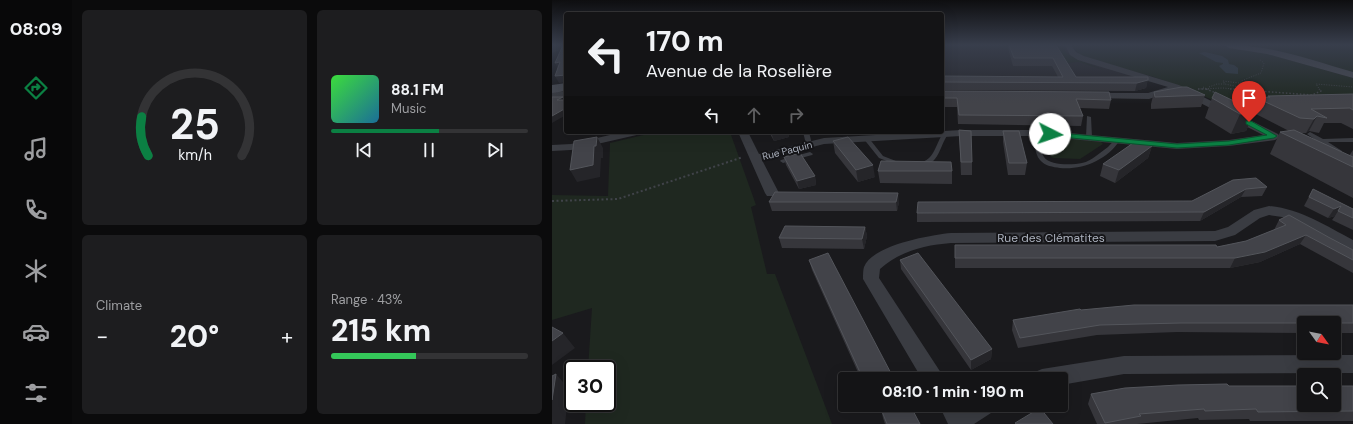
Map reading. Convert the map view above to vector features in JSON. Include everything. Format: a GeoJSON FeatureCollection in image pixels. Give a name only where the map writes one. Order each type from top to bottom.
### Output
{"type":"FeatureCollection","features":[{"type":"Feature","properties":{"kind":"street"},"geometry":{"type":"LineString","coordinates":[[1102,65],[1176,88]]}},
{"type":"Feature","properties":{"kind":"street"},"geometry":{"type":"LineString","coordinates":[[1308,65],[1350,79]]}},
{"type":"Feature","properties":{"kind":"street"},"geometry":{"type":"LineString","coordinates":[[552,89],[564,87]]}},
{"type":"Feature","properties":{"kind":"street"},"geometry":{"type":"LineString","coordinates":[[1077,96],[1149,96],[1176,88]]}},
{"type":"Feature","properties":{"kind":"street","name":"Rue Paquin"},"geometry":{"type":"LineString","coordinates":[[755,156],[790,154],[866,138],[968,132],[1037,133],[1177,146],[1205,146],[1278,138],[1236,116],[1176,88]]}},
{"type":"Feature","properties":{"kind":"street"},"geometry":{"type":"LineString","coordinates":[[552,94],[564,95]]}},
{"type":"Feature","properties":{"kind":"street"},"geometry":{"type":"LineString","coordinates":[[552,148],[571,147],[628,134]]}},
{"type":"Feature","properties":{"kind":"street"},"geometry":{"type":"LineString","coordinates":[[744,134],[772,193]]}},
{"type":"Feature","properties":{"kind":"street","name":"Rue des Clématites"},"geometry":{"type":"LineString","coordinates":[[930,372],[871,279],[872,267],[882,257],[915,244],[932,239],[951,238],[1215,236],[1230,232],[1260,212],[1273,210],[1295,216],[1353,246]]}},
{"type":"Feature","properties":{"kind":"street"},"geometry":{"type":"LineString","coordinates":[[1068,375],[1124,365],[1353,364]]}},
{"type":"Feature","properties":{"kind":"street"},"geometry":{"type":"LineString","coordinates":[[957,417],[968,412]]}},
{"type":"Feature","properties":{"kind":"lane"},"geometry":{"type":"LineString","coordinates":[[1089,117],[1089,137]]}},
{"type":"Feature","properties":{"kind":"lane"},"geometry":{"type":"LineString","coordinates":[[1037,133],[1041,159],[1044,162],[1059,166],[1087,163],[1114,145],[1117,140]]}},
{"type":"Feature","properties":{"kind":"lane"},"geometry":{"type":"LineString","coordinates":[[806,134],[810,149]]}},
{"type":"Feature","properties":{"kind":"lane"},"geometry":{"type":"LineString","coordinates":[[917,164],[931,161],[935,156],[940,140],[946,134]]}},
{"type":"Feature","properties":{"kind":"lane"},"geometry":{"type":"LineString","coordinates":[[1310,134],[1344,154]]}},
{"type":"Feature","properties":{"kind":"lane"},"geometry":{"type":"LineString","coordinates":[[866,138],[881,157],[889,161],[906,165]]}},
{"type":"Feature","properties":{"kind":"lane"},"geometry":{"type":"LineString","coordinates":[[1301,139],[1321,141],[1353,140]]}},
{"type":"Feature","properties":{"kind":"lane"},"geometry":{"type":"LineString","coordinates":[[783,161],[790,154]]}},
{"type":"Feature","properties":{"kind":"path"},"geometry":{"type":"LineString","coordinates":[[1226,84],[1223,81],[1239,83],[1261,73],[1263,65]]}},
{"type":"Feature","properties":{"kind":"path"},"geometry":{"type":"LineString","coordinates":[[1250,98],[1238,88],[1226,84],[1217,84],[1208,87],[1238,88],[1312,95],[1321,91],[1316,84],[1353,86],[1350,79]]}},
{"type":"Feature","properties":{"kind":"path"},"geometry":{"type":"LineString","coordinates":[[1238,88],[1239,83]]}},
{"type":"Feature","properties":{"kind":"path"},"geometry":{"type":"LineString","coordinates":[[1203,87],[1212,90],[1219,96]]}},
{"type":"Feature","properties":{"kind":"path"},"geometry":{"type":"LineString","coordinates":[[1236,103],[1248,102],[1250,98],[1258,91]]}},
{"type":"Feature","properties":{"kind":"path"},"geometry":{"type":"LineString","coordinates":[[552,201],[618,199],[755,156]]}},
{"type":"Feature","properties":{"kind":"shaded area"},"geometry":{"type":"Polygon","coordinates":[[[944,65],[1108,65],[1151,79],[944,79],[944,65]]]}},
{"type":"Feature","properties":{"kind":"shaded area"},"geometry":{"type":"Polygon","coordinates":[[[1109,65],[1307,65],[1353,78],[1353,102],[1238,112],[1191,90],[1154,77],[1109,65]]]}},
{"type":"Feature","properties":{"kind":"shaded area"},"geometry":{"type":"Polygon","coordinates":[[[1234,65],[1238,68],[1238,74],[1226,73],[1219,66],[1234,65]]]}},
{"type":"Feature","properties":{"kind":"shaded area"},"geometry":{"type":"Polygon","coordinates":[[[1323,65],[1353,65],[1353,73],[1323,65]]]}},
{"type":"Feature","properties":{"kind":"shaded area"},"geometry":{"type":"Polygon","coordinates":[[[648,134],[731,134],[756,205],[751,207],[767,274],[775,274],[832,424],[585,424],[586,412],[616,412],[616,360],[589,360],[592,308],[552,320],[552,195],[608,196],[610,143],[648,134]]]}},
{"type":"Feature","properties":{"kind":"shaded area"},"geometry":{"type":"Polygon","coordinates":[[[1050,137],[1101,142],[1103,144],[1080,159],[1054,158],[1051,157],[1045,139],[1050,137]]]}},
{"type":"Feature","properties":{"kind":"building"},"geometry":{"type":"Polygon","coordinates":[[[559,65],[564,65],[564,75],[555,76],[559,65]]]}},
{"type":"Feature","properties":{"kind":"building"},"geometry":{"type":"Polygon","coordinates":[[[1057,65],[1068,65],[1076,77],[1148,77],[1148,80],[1137,83],[944,82],[944,76],[1063,77],[1057,65]]]}},
{"type":"Feature","properties":{"kind":"building"},"geometry":{"type":"Polygon","coordinates":[[[1187,87],[1205,95],[1155,97],[1154,92],[1187,87]]]}},
{"type":"Feature","properties":{"kind":"building"},"geometry":{"type":"Polygon","coordinates":[[[944,91],[1109,92],[1111,100],[1076,99],[1083,116],[959,115],[957,98],[944,98],[944,91]]]}},
{"type":"Feature","properties":{"kind":"building"},"geometry":{"type":"Polygon","coordinates":[[[1215,92],[1255,111],[1240,114],[1212,98],[1215,92]]]}},
{"type":"Feature","properties":{"kind":"building"},"geometry":{"type":"Polygon","coordinates":[[[1353,94],[1353,110],[1350,108],[1311,109],[1327,118],[1317,116],[1314,119],[1300,118],[1257,98],[1270,97],[1268,96],[1353,94]]]}},
{"type":"Feature","properties":{"kind":"building"},"geometry":{"type":"Polygon","coordinates":[[[552,97],[563,97],[557,100],[564,100],[564,109],[552,116],[552,97]]]}},
{"type":"Feature","properties":{"kind":"building"},"geometry":{"type":"Polygon","coordinates":[[[959,130],[971,131],[972,162],[961,162],[959,130]]]}},
{"type":"Feature","properties":{"kind":"building"},"geometry":{"type":"Polygon","coordinates":[[[1294,130],[1353,157],[1353,167],[1280,132],[1294,130]]]}},
{"type":"Feature","properties":{"kind":"building"},"geometry":{"type":"Polygon","coordinates":[[[1003,131],[1019,131],[1027,163],[1009,163],[1003,131]]]}},
{"type":"Feature","properties":{"kind":"building"},"geometry":{"type":"Polygon","coordinates":[[[597,137],[596,146],[594,146],[593,165],[570,170],[574,141],[597,137]]]}},
{"type":"Feature","properties":{"kind":"building"},"geometry":{"type":"Polygon","coordinates":[[[848,137],[873,165],[856,170],[833,141],[848,137]]]}},
{"type":"Feature","properties":{"kind":"building"},"geometry":{"type":"Polygon","coordinates":[[[1136,141],[1152,146],[1119,170],[1103,164],[1136,141]]]}},
{"type":"Feature","properties":{"kind":"building"},"geometry":{"type":"Polygon","coordinates":[[[800,153],[815,176],[797,181],[784,157],[800,153]]]}},
{"type":"Feature","properties":{"kind":"building"},"geometry":{"type":"Polygon","coordinates":[[[881,161],[951,162],[952,171],[878,171],[881,161]]]}},
{"type":"Feature","properties":{"kind":"building"},"geometry":{"type":"Polygon","coordinates":[[[1256,178],[1267,187],[1246,189],[1204,212],[917,213],[918,202],[1192,201],[1233,180],[1256,178]]]}},
{"type":"Feature","properties":{"kind":"building"},"geometry":{"type":"Polygon","coordinates":[[[1313,189],[1353,209],[1353,218],[1338,211],[1341,206],[1334,209],[1309,197],[1313,189]]]}},
{"type":"Feature","properties":{"kind":"building"},"geometry":{"type":"Polygon","coordinates":[[[775,192],[898,193],[896,202],[769,202],[775,192]]]}},
{"type":"Feature","properties":{"kind":"building"},"geometry":{"type":"Polygon","coordinates":[[[1289,215],[1353,250],[1353,260],[1306,235],[1265,252],[1235,258],[955,258],[955,245],[1216,245],[1217,247],[1246,241],[1286,225],[1279,220],[1289,215]]]}},
{"type":"Feature","properties":{"kind":"building"},"geometry":{"type":"Polygon","coordinates":[[[785,226],[865,227],[862,239],[779,238],[785,226]]]}},
{"type":"Feature","properties":{"kind":"building"},"geometry":{"type":"Polygon","coordinates":[[[828,253],[890,372],[860,372],[809,260],[828,253]]]}},
{"type":"Feature","properties":{"kind":"building"},"geometry":{"type":"Polygon","coordinates":[[[918,253],[992,349],[971,360],[900,260],[918,253]]]}},
{"type":"Feature","properties":{"kind":"building"},"geometry":{"type":"Polygon","coordinates":[[[1134,305],[1353,305],[1353,323],[1341,323],[1341,316],[1297,316],[1297,323],[1100,325],[1020,338],[1013,320],[1081,310],[1134,305]]]}},
{"type":"Feature","properties":{"kind":"building"},"geometry":{"type":"Polygon","coordinates":[[[552,327],[563,333],[552,341],[552,327]]]}},
{"type":"Feature","properties":{"kind":"building"},"geometry":{"type":"Polygon","coordinates":[[[556,374],[552,400],[552,376],[556,374]]]}},
{"type":"Feature","properties":{"kind":"building"},"geometry":{"type":"Polygon","coordinates":[[[1227,384],[1229,386],[1297,386],[1297,412],[1258,412],[1256,409],[1205,411],[1204,409],[1139,414],[1141,416],[1105,423],[1091,394],[1125,388],[1227,384]]]}},
{"type":"Feature","properties":{"kind":"building"},"geometry":{"type":"Polygon","coordinates":[[[1341,386],[1353,386],[1353,411],[1341,411],[1341,386]]]}},
{"type":"Feature","properties":{"kind":"building"},"geometry":{"type":"Polygon","coordinates":[[[882,412],[914,412],[920,424],[887,424],[882,412]]]}},
{"type":"Feature","properties":{"kind":"building"},"geometry":{"type":"Polygon","coordinates":[[[1033,412],[1043,412],[1053,424],[1016,424],[1015,423],[1033,412]]]}},
{"type":"Feature","properties":{"kind":"route"},"geometry":{"type":"LineString","coordinates":[[1050,134],[1177,146],[1205,146],[1274,136],[1249,122]]}}]}
